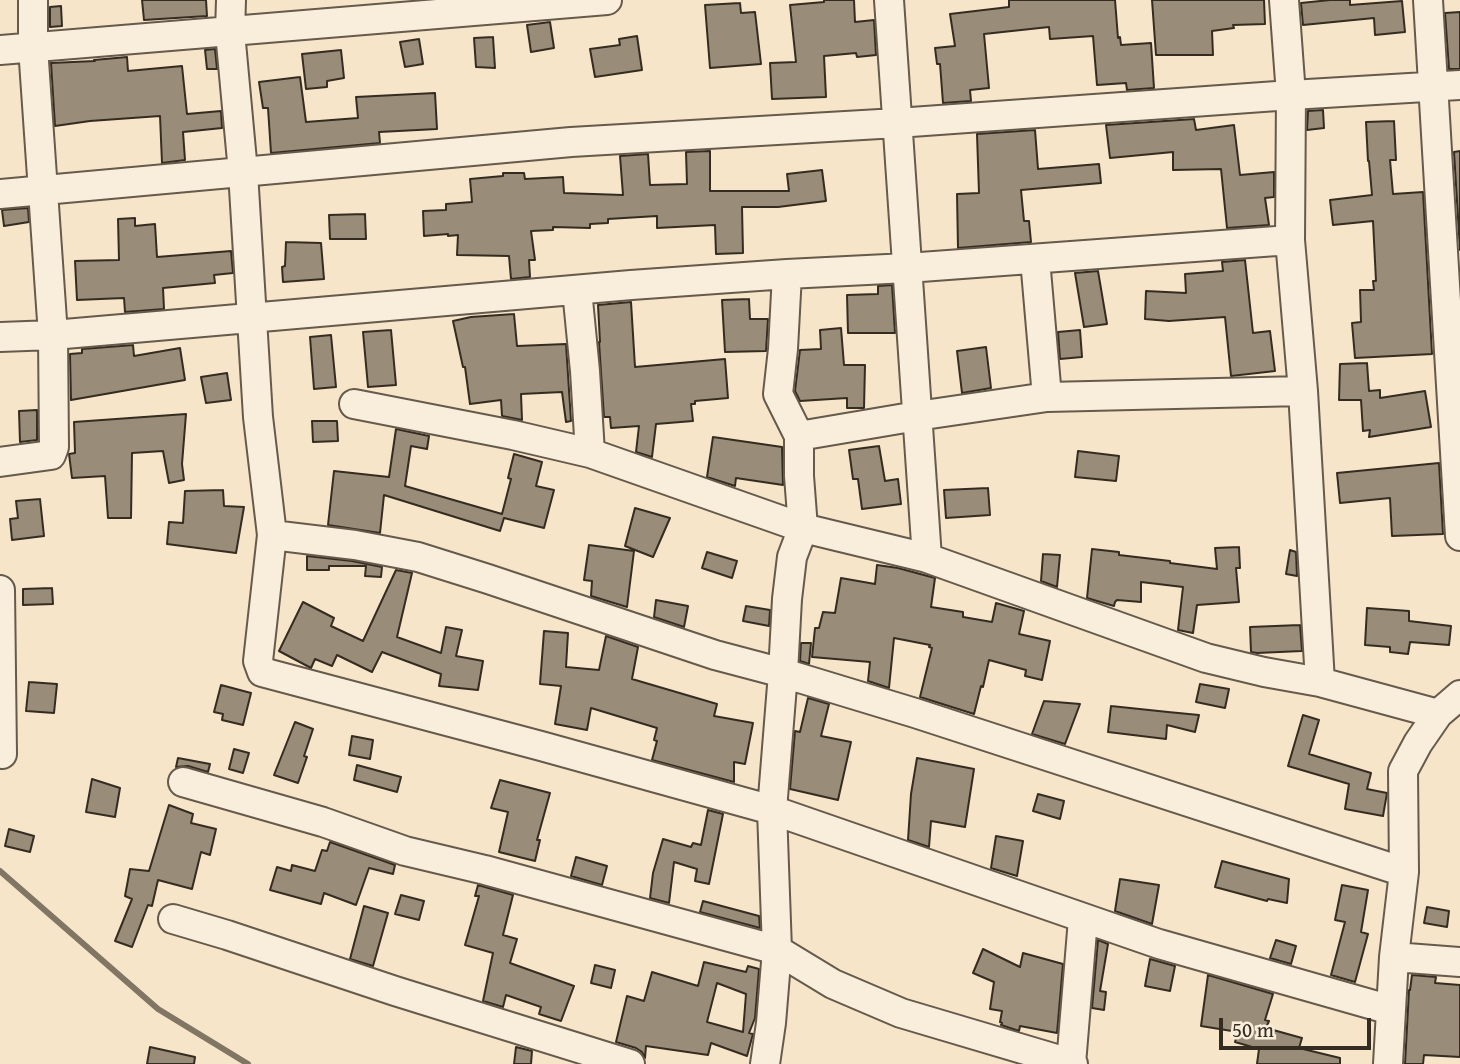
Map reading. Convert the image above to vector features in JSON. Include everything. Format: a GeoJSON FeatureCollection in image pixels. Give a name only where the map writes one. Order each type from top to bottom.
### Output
{"type":"FeatureCollection","features":[{"type":"Feature","properties":{"kind":"street"},"geometry":{"type":"LineString","coordinates":[[0,462],[51,454],[54,447],[53,335],[41,191],[33,0]]}},
{"type":"Feature","properties":{"kind":"street"},"geometry":{"type":"LineString","coordinates":[[231,0],[230,32],[243,172],[258,417],[272,535],[258,661],[262,672],[772,810],[1159,944],[1391,1010]]}},
{"type":"Feature","properties":{"kind":"street"},"geometry":{"type":"LineString","coordinates":[[0,50],[607,0]]}},
{"type":"Feature","properties":{"kind":"street"},"geometry":{"type":"LineString","coordinates":[[889,0],[927,558]]}},
{"type":"Feature","properties":{"kind":"street"},"geometry":{"type":"LineString","coordinates":[[1284,0],[1291,95],[1290,240],[1303,391],[1320,681]]}},
{"type":"Feature","properties":{"kind":"street"},"geometry":{"type":"LineString","coordinates":[[1428,0],[1446,85],[1460,536]]}},
{"type":"Feature","properties":{"kind":"street"},"geometry":{"type":"LineString","coordinates":[[0,194],[571,142],[897,124],[1446,85]]}},
{"type":"Feature","properties":{"kind":"street"},"geometry":{"type":"LineString","coordinates":[[0,337],[53,335],[787,274],[907,268],[1290,240]]}},
{"type":"Feature","properties":{"kind":"street"},"geometry":{"type":"LineString","coordinates":[[1035,259],[1047,397]]}},
{"type":"Feature","properties":{"kind":"street"},"geometry":{"type":"LineString","coordinates":[[765,1064],[777,950],[772,810],[786,599],[792,557],[803,528],[799,436],[778,394],[787,274]]}},
{"type":"Feature","properties":{"kind":"street"},"geometry":{"type":"LineString","coordinates":[[577,290],[586,371],[590,453]]}},
{"type":"Feature","properties":{"kind":"street"},"geometry":{"type":"LineString","coordinates":[[799,436],[1047,397],[1303,391]]}},
{"type":"Feature","properties":{"kind":"street"},"geometry":{"type":"LineString","coordinates":[[354,404],[590,453],[803,528],[927,558],[1206,657],[1264,672],[1320,681],[1438,714]]}},
{"type":"Feature","properties":{"kind":"street"},"geometry":{"type":"LineString","coordinates":[[272,535],[355,545],[418,557],[715,655],[915,713],[1404,872]]}},
{"type":"Feature","properties":{"kind":"street"},"geometry":{"type":"LineString","coordinates":[[0,590],[2,754]]}},
{"type":"Feature","properties":{"kind":"street"},"geometry":{"type":"LineString","coordinates":[[1388,1064],[1394,957],[1404,872],[1404,771],[1418,743],[1438,714],[1460,695]]}},
{"type":"Feature","properties":{"kind":"street"},"geometry":{"type":"LineString","coordinates":[[183,782],[323,822],[405,851],[485,870],[777,950],[833,984],[901,1013],[1072,1064],[1083,919]]}},
{"type":"Feature","properties":{"kind":"street"},"geometry":{"type":"LineString","coordinates":[[173,919],[630,1064]]}},
{"type":"Feature","properties":{"kind":"street"},"geometry":{"type":"LineString","coordinates":[[1394,957],[1460,962]]}},
{"type":"Feature","properties":{"kind":"building"},"geometry":{"type":"Polygon","coordinates":[[[142,0],[206,0],[207,16],[144,20],[142,0]]]}},
{"type":"Feature","properties":{"kind":"building"},"geometry":{"type":"Polygon","coordinates":[[[824,0],[854,0],[855,22],[874,20],[876,55],[857,57],[856,53],[824,56],[826,97],[772,99],[770,63],[796,62],[790,5],[824,0]]]}},
{"type":"Feature","properties":{"kind":"building"},"geometry":{"type":"Polygon","coordinates":[[[1009,0],[1115,0],[1121,45],[1151,43],[1154,88],[1127,90],[1126,83],[1097,85],[1093,36],[1050,39],[1049,27],[984,34],[989,88],[970,90],[971,101],[943,103],[940,64],[937,64],[935,48],[955,46],[950,14],[1009,7],[1009,0]]]}},
{"type":"Feature","properties":{"kind":"building"},"geometry":{"type":"Polygon","coordinates":[[[1152,0],[1264,0],[1265,24],[1233,25],[1234,28],[1212,31],[1213,55],[1156,55],[1152,0]]]}},
{"type":"Feature","properties":{"kind":"building"},"geometry":{"type":"Polygon","coordinates":[[[1350,0],[1350,5],[1402,1],[1405,32],[1375,35],[1374,18],[1303,25],[1301,3],[1350,0]]]}},
{"type":"Feature","properties":{"kind":"building"},"geometry":{"type":"Polygon","coordinates":[[[740,3],[741,13],[755,12],[761,64],[710,68],[705,5],[740,3]]]}},
{"type":"Feature","properties":{"kind":"building"},"geometry":{"type":"Polygon","coordinates":[[[61,6],[62,26],[50,27],[50,7],[61,6]]]}},
{"type":"Feature","properties":{"kind":"building"},"geometry":{"type":"Polygon","coordinates":[[[1460,12],[1460,69],[1449,69],[1445,13],[1460,12]]]}},
{"type":"Feature","properties":{"kind":"building"},"geometry":{"type":"Polygon","coordinates":[[[550,22],[554,48],[531,52],[527,25],[550,22]]]}},
{"type":"Feature","properties":{"kind":"building"},"geometry":{"type":"Polygon","coordinates":[[[637,36],[642,70],[595,77],[590,49],[620,45],[619,39],[637,36]]]}},
{"type":"Feature","properties":{"kind":"building"},"geometry":{"type":"Polygon","coordinates":[[[493,37],[495,68],[476,67],[474,38],[493,37]]]}},
{"type":"Feature","properties":{"kind":"building"},"geometry":{"type":"Polygon","coordinates":[[[419,39],[423,64],[405,67],[400,42],[419,39]]]}},
{"type":"Feature","properties":{"kind":"building"},"geometry":{"type":"Polygon","coordinates":[[[215,49],[217,69],[207,69],[205,50],[215,49]]]}},
{"type":"Feature","properties":{"kind":"building"},"geometry":{"type":"Polygon","coordinates":[[[341,50],[344,78],[327,81],[327,87],[306,89],[302,54],[341,50]]]}},
{"type":"Feature","properties":{"kind":"building"},"geometry":{"type":"Polygon","coordinates":[[[127,57],[128,71],[182,66],[187,114],[221,111],[222,128],[183,132],[185,160],[162,163],[160,116],[55,126],[51,63],[127,57]]]}},
{"type":"Feature","properties":{"kind":"building"},"geometry":{"type":"Polygon","coordinates":[[[300,77],[306,122],[358,118],[356,97],[435,93],[437,129],[379,132],[380,143],[271,153],[268,108],[263,108],[259,82],[300,77]]]}},
{"type":"Feature","properties":{"kind":"building"},"geometry":{"type":"Polygon","coordinates":[[[1323,110],[1324,128],[1307,130],[1308,111],[1323,110]]]}},
{"type":"Feature","properties":{"kind":"building"},"geometry":{"type":"Polygon","coordinates":[[[1194,119],[1196,130],[1234,125],[1240,175],[1274,172],[1274,197],[1265,198],[1269,225],[1227,228],[1221,169],[1173,170],[1173,152],[1110,158],[1106,125],[1194,119]]]}},
{"type":"Feature","properties":{"kind":"building"},"geometry":{"type":"Polygon","coordinates":[[[1394,121],[1396,160],[1390,160],[1393,194],[1423,192],[1432,354],[1355,358],[1352,323],[1361,322],[1360,290],[1374,290],[1373,281],[1376,281],[1373,221],[1333,225],[1330,200],[1372,195],[1366,122],[1394,121]]]}},
{"type":"Feature","properties":{"kind":"building"},"geometry":{"type":"Polygon","coordinates":[[[1035,130],[1038,169],[1099,164],[1101,183],[1021,190],[1024,221],[1029,221],[1031,242],[958,248],[957,194],[979,193],[977,134],[1035,130]]]}},
{"type":"Feature","properties":{"kind":"building"},"geometry":{"type":"Polygon","coordinates":[[[710,151],[710,191],[789,191],[787,174],[822,170],[826,201],[778,207],[742,207],[743,253],[716,254],[715,225],[657,228],[657,216],[608,219],[608,223],[590,224],[590,228],[553,227],[553,230],[531,231],[535,260],[529,260],[530,277],[511,279],[509,256],[457,255],[458,235],[424,236],[423,211],[446,210],[446,204],[472,202],[470,179],[503,176],[503,173],[524,173],[525,179],[563,177],[564,193],[623,195],[620,156],[648,154],[650,185],[687,184],[686,152],[710,151]]]}},
{"type":"Feature","properties":{"kind":"building"},"geometry":{"type":"Polygon","coordinates":[[[1460,151],[1460,250],[1454,152],[1460,151]]]}},
{"type":"Feature","properties":{"kind":"building"},"geometry":{"type":"Polygon","coordinates":[[[28,208],[29,222],[4,226],[2,210],[28,208]]]}},
{"type":"Feature","properties":{"kind":"building"},"geometry":{"type":"Polygon","coordinates":[[[365,214],[366,239],[330,239],[329,215],[365,214]]]}},
{"type":"Feature","properties":{"kind":"building"},"geometry":{"type":"Polygon","coordinates":[[[135,218],[135,226],[155,224],[157,257],[231,251],[233,273],[214,275],[215,283],[163,288],[164,309],[125,312],[124,298],[77,300],[75,261],[119,260],[118,219],[135,218]]]}},
{"type":"Feature","properties":{"kind":"building"},"geometry":{"type":"Polygon","coordinates":[[[286,242],[321,243],[324,279],[283,282],[282,267],[285,266],[286,242]]]}},
{"type":"Feature","properties":{"kind":"building"},"geometry":{"type":"Polygon","coordinates":[[[1245,260],[1253,333],[1270,331],[1275,371],[1231,376],[1225,317],[1169,321],[1145,319],[1146,291],[1186,293],[1185,274],[1223,271],[1222,262],[1245,260]]]}},
{"type":"Feature","properties":{"kind":"building"},"geometry":{"type":"Polygon","coordinates":[[[1098,271],[1107,324],[1084,327],[1075,273],[1098,271]]]}},
{"type":"Feature","properties":{"kind":"building"},"geometry":{"type":"Polygon","coordinates":[[[892,285],[895,333],[848,333],[847,295],[878,294],[878,286],[892,285]]]}},
{"type":"Feature","properties":{"kind":"building"},"geometry":{"type":"Polygon","coordinates":[[[749,299],[750,319],[768,319],[766,351],[725,352],[722,300],[749,299]]]}},
{"type":"Feature","properties":{"kind":"building"},"geometry":{"type":"Polygon","coordinates":[[[631,302],[635,367],[725,359],[728,398],[695,401],[695,404],[691,404],[693,421],[656,424],[652,457],[636,452],[639,426],[611,428],[610,417],[604,417],[598,305],[631,302]]]}},
{"type":"Feature","properties":{"kind":"building"},"geometry":{"type":"Polygon","coordinates":[[[514,314],[517,346],[566,344],[571,421],[566,422],[562,392],[521,394],[522,420],[502,416],[501,400],[470,404],[465,367],[453,321],[514,314]]]}},
{"type":"Feature","properties":{"kind":"building"},"geometry":{"type":"Polygon","coordinates":[[[841,328],[844,365],[865,365],[864,408],[847,408],[847,398],[800,401],[795,391],[800,350],[821,349],[820,330],[841,328]]]}},
{"type":"Feature","properties":{"kind":"building"},"geometry":{"type":"Polygon","coordinates":[[[391,330],[396,385],[368,387],[363,332],[391,330]]]}},
{"type":"Feature","properties":{"kind":"building"},"geometry":{"type":"Polygon","coordinates":[[[1080,330],[1082,357],[1060,359],[1058,332],[1080,330]]]}},
{"type":"Feature","properties":{"kind":"building"},"geometry":{"type":"Polygon","coordinates":[[[331,335],[336,387],[314,389],[310,337],[331,335]]]}},
{"type":"Feature","properties":{"kind":"building"},"geometry":{"type":"Polygon","coordinates":[[[133,345],[134,356],[180,348],[185,380],[71,400],[70,354],[82,353],[82,349],[133,345]]]}},
{"type":"Feature","properties":{"kind":"building"},"geometry":{"type":"Polygon","coordinates":[[[986,347],[991,388],[962,393],[957,351],[986,347]]]}},
{"type":"Feature","properties":{"kind":"building"},"geometry":{"type":"Polygon","coordinates":[[[1367,363],[1369,391],[1380,390],[1380,398],[1425,391],[1431,427],[1369,437],[1370,430],[1363,431],[1361,400],[1339,400],[1340,364],[1367,363]]]}},
{"type":"Feature","properties":{"kind":"building"},"geometry":{"type":"Polygon","coordinates":[[[227,373],[231,400],[206,403],[201,377],[227,373]]]}},
{"type":"Feature","properties":{"kind":"building"},"geometry":{"type":"Polygon","coordinates":[[[37,410],[37,440],[20,442],[19,411],[37,410]]]}},
{"type":"Feature","properties":{"kind":"building"},"geometry":{"type":"Polygon","coordinates":[[[186,414],[182,464],[184,480],[169,483],[163,451],[132,453],[131,518],[108,518],[105,476],[72,478],[69,454],[75,453],[74,422],[186,414]]]}},
{"type":"Feature","properties":{"kind":"building"},"geometry":{"type":"Polygon","coordinates":[[[312,421],[337,421],[338,441],[313,442],[312,421]]]}},
{"type":"Feature","properties":{"kind":"building"},"geometry":{"type":"Polygon","coordinates":[[[396,429],[429,436],[427,449],[411,446],[405,486],[502,514],[514,454],[542,462],[536,486],[554,490],[544,528],[504,518],[500,531],[384,495],[380,533],[328,525],[334,471],[389,477],[396,429]]]}},
{"type":"Feature","properties":{"kind":"building"},"geometry":{"type":"Polygon","coordinates":[[[713,437],[782,447],[783,485],[736,478],[735,486],[707,477],[713,437]]]}},
{"type":"Feature","properties":{"kind":"building"},"geometry":{"type":"Polygon","coordinates":[[[879,446],[885,481],[898,479],[901,504],[862,509],[858,479],[853,479],[849,450],[879,446]]]}},
{"type":"Feature","properties":{"kind":"building"},"geometry":{"type":"Polygon","coordinates":[[[1078,451],[1119,456],[1116,481],[1075,477],[1078,451]]]}},
{"type":"Feature","properties":{"kind":"building"},"geometry":{"type":"Polygon","coordinates":[[[1439,463],[1443,534],[1392,536],[1390,498],[1340,503],[1337,473],[1439,463]]]}},
{"type":"Feature","properties":{"kind":"building"},"geometry":{"type":"Polygon","coordinates":[[[988,488],[990,515],[946,518],[944,490],[988,488]]]}},
{"type":"Feature","properties":{"kind":"building"},"geometry":{"type":"Polygon","coordinates":[[[223,490],[224,506],[244,507],[236,553],[167,544],[169,522],[183,523],[185,491],[223,490]]]}},
{"type":"Feature","properties":{"kind":"building"},"geometry":{"type":"Polygon","coordinates":[[[40,499],[44,536],[12,540],[10,519],[18,518],[16,501],[40,499]]]}},
{"type":"Feature","properties":{"kind":"building"},"geometry":{"type":"Polygon","coordinates":[[[635,508],[670,518],[653,557],[625,546],[635,508]]]}},
{"type":"Feature","properties":{"kind":"building"},"geometry":{"type":"Polygon","coordinates":[[[589,545],[634,551],[627,607],[591,596],[592,581],[584,580],[589,545]]]}},
{"type":"Feature","properties":{"kind":"building"},"geometry":{"type":"Polygon","coordinates":[[[1239,547],[1240,568],[1236,568],[1239,602],[1197,605],[1193,633],[1178,630],[1183,587],[1141,582],[1141,602],[1117,600],[1114,606],[1087,598],[1092,549],[1217,569],[1215,548],[1239,547]]]}},
{"type":"Feature","properties":{"kind":"building"},"geometry":{"type":"Polygon","coordinates":[[[1290,550],[1296,552],[1297,576],[1286,574],[1290,550]]]}},
{"type":"Feature","properties":{"kind":"building"},"geometry":{"type":"Polygon","coordinates":[[[707,552],[737,561],[732,578],[702,568],[707,552]]]}},
{"type":"Feature","properties":{"kind":"building"},"geometry":{"type":"Polygon","coordinates":[[[1043,554],[1060,555],[1057,587],[1041,581],[1043,554]]]}},
{"type":"Feature","properties":{"kind":"building"},"geometry":{"type":"Polygon","coordinates":[[[307,556],[382,567],[381,577],[365,576],[366,566],[329,566],[329,570],[307,570],[307,556]]]}},
{"type":"Feature","properties":{"kind":"building"},"geometry":{"type":"Polygon","coordinates":[[[877,565],[935,578],[931,607],[963,612],[963,617],[992,622],[996,603],[1024,611],[1019,634],[1050,641],[1042,680],[1025,676],[1026,670],[989,660],[974,714],[920,697],[932,648],[930,645],[894,638],[889,688],[868,681],[870,662],[812,657],[815,628],[819,628],[823,612],[835,613],[841,578],[875,584],[877,565]]]}},
{"type":"Feature","properties":{"kind":"building"},"geometry":{"type":"Polygon","coordinates":[[[396,570],[412,573],[397,637],[441,653],[446,627],[462,630],[456,656],[483,661],[478,690],[439,686],[441,674],[382,652],[372,672],[337,655],[332,666],[315,659],[311,668],[279,651],[303,602],[334,618],[331,626],[363,641],[396,570]]]}},
{"type":"Feature","properties":{"kind":"building"},"geometry":{"type":"Polygon","coordinates":[[[52,588],[53,604],[23,605],[23,589],[52,588]]]}},
{"type":"Feature","properties":{"kind":"building"},"geometry":{"type":"Polygon","coordinates":[[[656,600],[688,606],[684,627],[654,617],[656,600]]]}},
{"type":"Feature","properties":{"kind":"building"},"geometry":{"type":"Polygon","coordinates":[[[746,606],[770,610],[769,626],[743,621],[746,606]]]}},
{"type":"Feature","properties":{"kind":"building"},"geometry":{"type":"Polygon","coordinates":[[[1367,608],[1409,611],[1409,621],[1451,626],[1449,645],[1410,642],[1408,654],[1390,652],[1390,647],[1365,645],[1367,608]]]}},
{"type":"Feature","properties":{"kind":"building"},"geometry":{"type":"Polygon","coordinates":[[[1300,625],[1302,651],[1251,652],[1250,627],[1300,625]]]}},
{"type":"Feature","properties":{"kind":"building"},"geometry":{"type":"Polygon","coordinates":[[[544,631],[568,633],[566,667],[599,670],[606,636],[638,647],[632,679],[717,704],[714,716],[753,723],[745,764],[734,762],[734,782],[652,760],[657,728],[591,708],[587,730],[555,724],[561,686],[540,684],[544,631]]]}},
{"type":"Feature","properties":{"kind":"building"},"geometry":{"type":"Polygon","coordinates":[[[801,643],[811,643],[809,664],[800,661],[801,643]]]}},
{"type":"Feature","properties":{"kind":"building"},"geometry":{"type":"Polygon","coordinates":[[[29,682],[57,684],[54,713],[26,711],[29,682]]]}},
{"type":"Feature","properties":{"kind":"building"},"geometry":{"type":"Polygon","coordinates":[[[1200,684],[1229,689],[1225,708],[1196,702],[1200,684]]]}},
{"type":"Feature","properties":{"kind":"building"},"geometry":{"type":"Polygon","coordinates":[[[221,685],[251,693],[243,725],[222,720],[223,714],[214,712],[221,685]]]}},
{"type":"Feature","properties":{"kind":"building"},"geometry":{"type":"Polygon","coordinates":[[[808,698],[829,704],[821,736],[851,742],[838,800],[790,789],[795,731],[800,732],[808,698]]]}},
{"type":"Feature","properties":{"kind":"building"},"geometry":{"type":"Polygon","coordinates":[[[1044,701],[1080,704],[1065,744],[1032,734],[1044,701]]]}},
{"type":"Feature","properties":{"kind":"building"},"geometry":{"type":"Polygon","coordinates":[[[1111,706],[1199,715],[1195,732],[1167,725],[1166,739],[1108,732],[1111,706]]]}},
{"type":"Feature","properties":{"kind":"building"},"geometry":{"type":"Polygon","coordinates":[[[1303,715],[1319,720],[1309,754],[1371,773],[1367,789],[1387,793],[1383,816],[1345,809],[1349,784],[1288,766],[1303,715]]]}},
{"type":"Feature","properties":{"kind":"building"},"geometry":{"type":"Polygon","coordinates":[[[295,722],[313,729],[298,783],[274,775],[295,722]]]}},
{"type":"Feature","properties":{"kind":"building"},"geometry":{"type":"Polygon","coordinates":[[[352,736],[373,740],[370,759],[349,755],[352,736]]]}},
{"type":"Feature","properties":{"kind":"building"},"geometry":{"type":"Polygon","coordinates":[[[234,749],[249,753],[243,773],[229,769],[234,749]]]}},
{"type":"Feature","properties":{"kind":"building"},"geometry":{"type":"Polygon","coordinates":[[[178,758],[210,764],[208,772],[188,766],[176,767],[178,758]]]}},
{"type":"Feature","properties":{"kind":"building"},"geometry":{"type":"Polygon","coordinates":[[[917,758],[974,769],[965,827],[931,821],[929,847],[908,840],[917,758]]]}},
{"type":"Feature","properties":{"kind":"building"},"geometry":{"type":"Polygon","coordinates":[[[357,765],[401,777],[397,792],[354,780],[357,765]]]}},
{"type":"Feature","properties":{"kind":"building"},"geometry":{"type":"Polygon","coordinates":[[[92,779],[120,788],[115,817],[86,812],[92,779]]]}},
{"type":"Feature","properties":{"kind":"building"},"geometry":{"type":"Polygon","coordinates":[[[500,780],[550,793],[537,840],[540,840],[535,861],[499,852],[508,812],[491,808],[500,780]]]}},
{"type":"Feature","properties":{"kind":"building"},"geometry":{"type":"Polygon","coordinates":[[[1038,794],[1064,801],[1060,819],[1033,811],[1038,794]]]}},
{"type":"Feature","properties":{"kind":"building"},"geometry":{"type":"Polygon","coordinates":[[[169,805],[193,814],[191,823],[216,829],[210,855],[201,852],[192,889],[158,880],[152,906],[148,905],[132,947],[115,941],[132,899],[125,896],[130,869],[149,871],[169,805]]]}},
{"type":"Feature","properties":{"kind":"building"},"geometry":{"type":"Polygon","coordinates":[[[708,810],[723,814],[709,884],[695,881],[697,869],[674,862],[669,903],[650,898],[653,873],[663,839],[691,847],[693,843],[701,845],[708,810]]]}},
{"type":"Feature","properties":{"kind":"building"},"geometry":{"type":"Polygon","coordinates":[[[9,829],[34,836],[30,852],[5,846],[9,829]]]}},
{"type":"Feature","properties":{"kind":"building"},"geometry":{"type":"Polygon","coordinates":[[[996,836],[1023,841],[1017,876],[991,868],[996,836]]]}},
{"type":"Feature","properties":{"kind":"building"},"geometry":{"type":"Polygon","coordinates":[[[330,842],[395,865],[393,874],[369,868],[356,905],[324,893],[321,904],[270,890],[277,867],[291,871],[292,865],[315,871],[322,850],[327,851],[330,842]]]}},
{"type":"Feature","properties":{"kind":"building"},"geometry":{"type":"Polygon","coordinates":[[[576,857],[607,866],[602,885],[571,876],[576,857]]]}},
{"type":"Feature","properties":{"kind":"building"},"geometry":{"type":"Polygon","coordinates":[[[1222,861],[1289,879],[1287,903],[1267,901],[1215,887],[1222,861]]]}},
{"type":"Feature","properties":{"kind":"building"},"geometry":{"type":"Polygon","coordinates":[[[1120,879],[1159,885],[1152,924],[1115,911],[1120,879]]]}},
{"type":"Feature","properties":{"kind":"building"},"geometry":{"type":"Polygon","coordinates":[[[478,885],[513,895],[503,935],[517,939],[510,963],[574,986],[561,1021],[539,1014],[541,1007],[506,995],[503,1007],[483,1001],[493,953],[465,945],[479,896],[475,896],[478,885]]]}},
{"type":"Feature","properties":{"kind":"building"},"geometry":{"type":"Polygon","coordinates":[[[1342,885],[1368,890],[1361,932],[1368,934],[1355,982],[1331,975],[1345,922],[1335,920],[1342,885]]]}},
{"type":"Feature","properties":{"kind":"building"},"geometry":{"type":"Polygon","coordinates":[[[401,895],[424,901],[419,920],[395,914],[401,895]]]}},
{"type":"Feature","properties":{"kind":"building"},"geometry":{"type":"Polygon","coordinates":[[[703,901],[759,916],[760,928],[700,912],[703,901]]]}},
{"type":"Feature","properties":{"kind":"building"},"geometry":{"type":"Polygon","coordinates":[[[364,906],[388,913],[373,966],[350,959],[364,906]]]}},
{"type":"Feature","properties":{"kind":"building"},"geometry":{"type":"Polygon","coordinates":[[[1427,907],[1449,911],[1447,927],[1424,923],[1427,907]]]}},
{"type":"Feature","properties":{"kind":"building"},"geometry":{"type":"Polygon","coordinates":[[[1098,940],[1108,944],[1100,991],[1106,992],[1104,1010],[1092,1008],[1098,940]]]}},
{"type":"Feature","properties":{"kind":"building"},"geometry":{"type":"Polygon","coordinates":[[[1276,940],[1296,946],[1291,964],[1270,958],[1276,940]]]}},
{"type":"Feature","properties":{"kind":"building"},"geometry":{"type":"Polygon","coordinates":[[[983,949],[1020,967],[1023,953],[1063,964],[1057,1033],[1020,1026],[1019,1031],[1001,1025],[1002,1011],[990,1009],[994,982],[973,973],[983,949]]]}},
{"type":"Feature","properties":{"kind":"building"},"geometry":{"type":"Polygon","coordinates":[[[1150,959],[1175,966],[1170,991],[1145,986],[1150,959]]]}},
{"type":"Feature","properties":{"kind":"building"},"geometry":{"type":"Polygon","coordinates":[[[704,962],[746,972],[748,966],[759,969],[755,1018],[749,1033],[753,1034],[747,1056],[711,1043],[708,1055],[646,1046],[645,1058],[636,1048],[616,1042],[627,996],[644,1001],[652,972],[698,986],[704,962]],[[717,983],[707,1022],[743,1032],[746,994],[717,983]]]}},
{"type":"Feature","properties":{"kind":"building"},"geometry":{"type":"Polygon","coordinates":[[[595,965],[615,970],[611,988],[591,983],[595,965]]]}},
{"type":"Feature","properties":{"kind":"building"},"geometry":{"type":"Polygon","coordinates":[[[1208,975],[1273,994],[1265,1020],[1269,1021],[1266,1028],[1302,1038],[1299,1048],[1340,1058],[1340,1064],[1257,1064],[1259,1049],[1235,1042],[1238,1032],[1201,1026],[1208,975]]]}},
{"type":"Feature","properties":{"kind":"building"},"geometry":{"type":"Polygon","coordinates":[[[1412,975],[1436,977],[1435,983],[1460,985],[1460,1057],[1424,1055],[1423,1064],[1405,1064],[1412,975]]]}},
{"type":"Feature","properties":{"kind":"building"},"geometry":{"type":"Polygon","coordinates":[[[150,1047],[195,1057],[194,1064],[147,1064],[150,1047]]]}},
{"type":"Feature","properties":{"kind":"building"},"geometry":{"type":"Polygon","coordinates":[[[516,1047],[532,1051],[531,1064],[514,1064],[516,1047]]]}},
{"type":"Feature","properties":{"kind":"waterway"},"geometry":{"type":"LineString","coordinates":[[0,871],[158,1009],[248,1064]]}}]}
